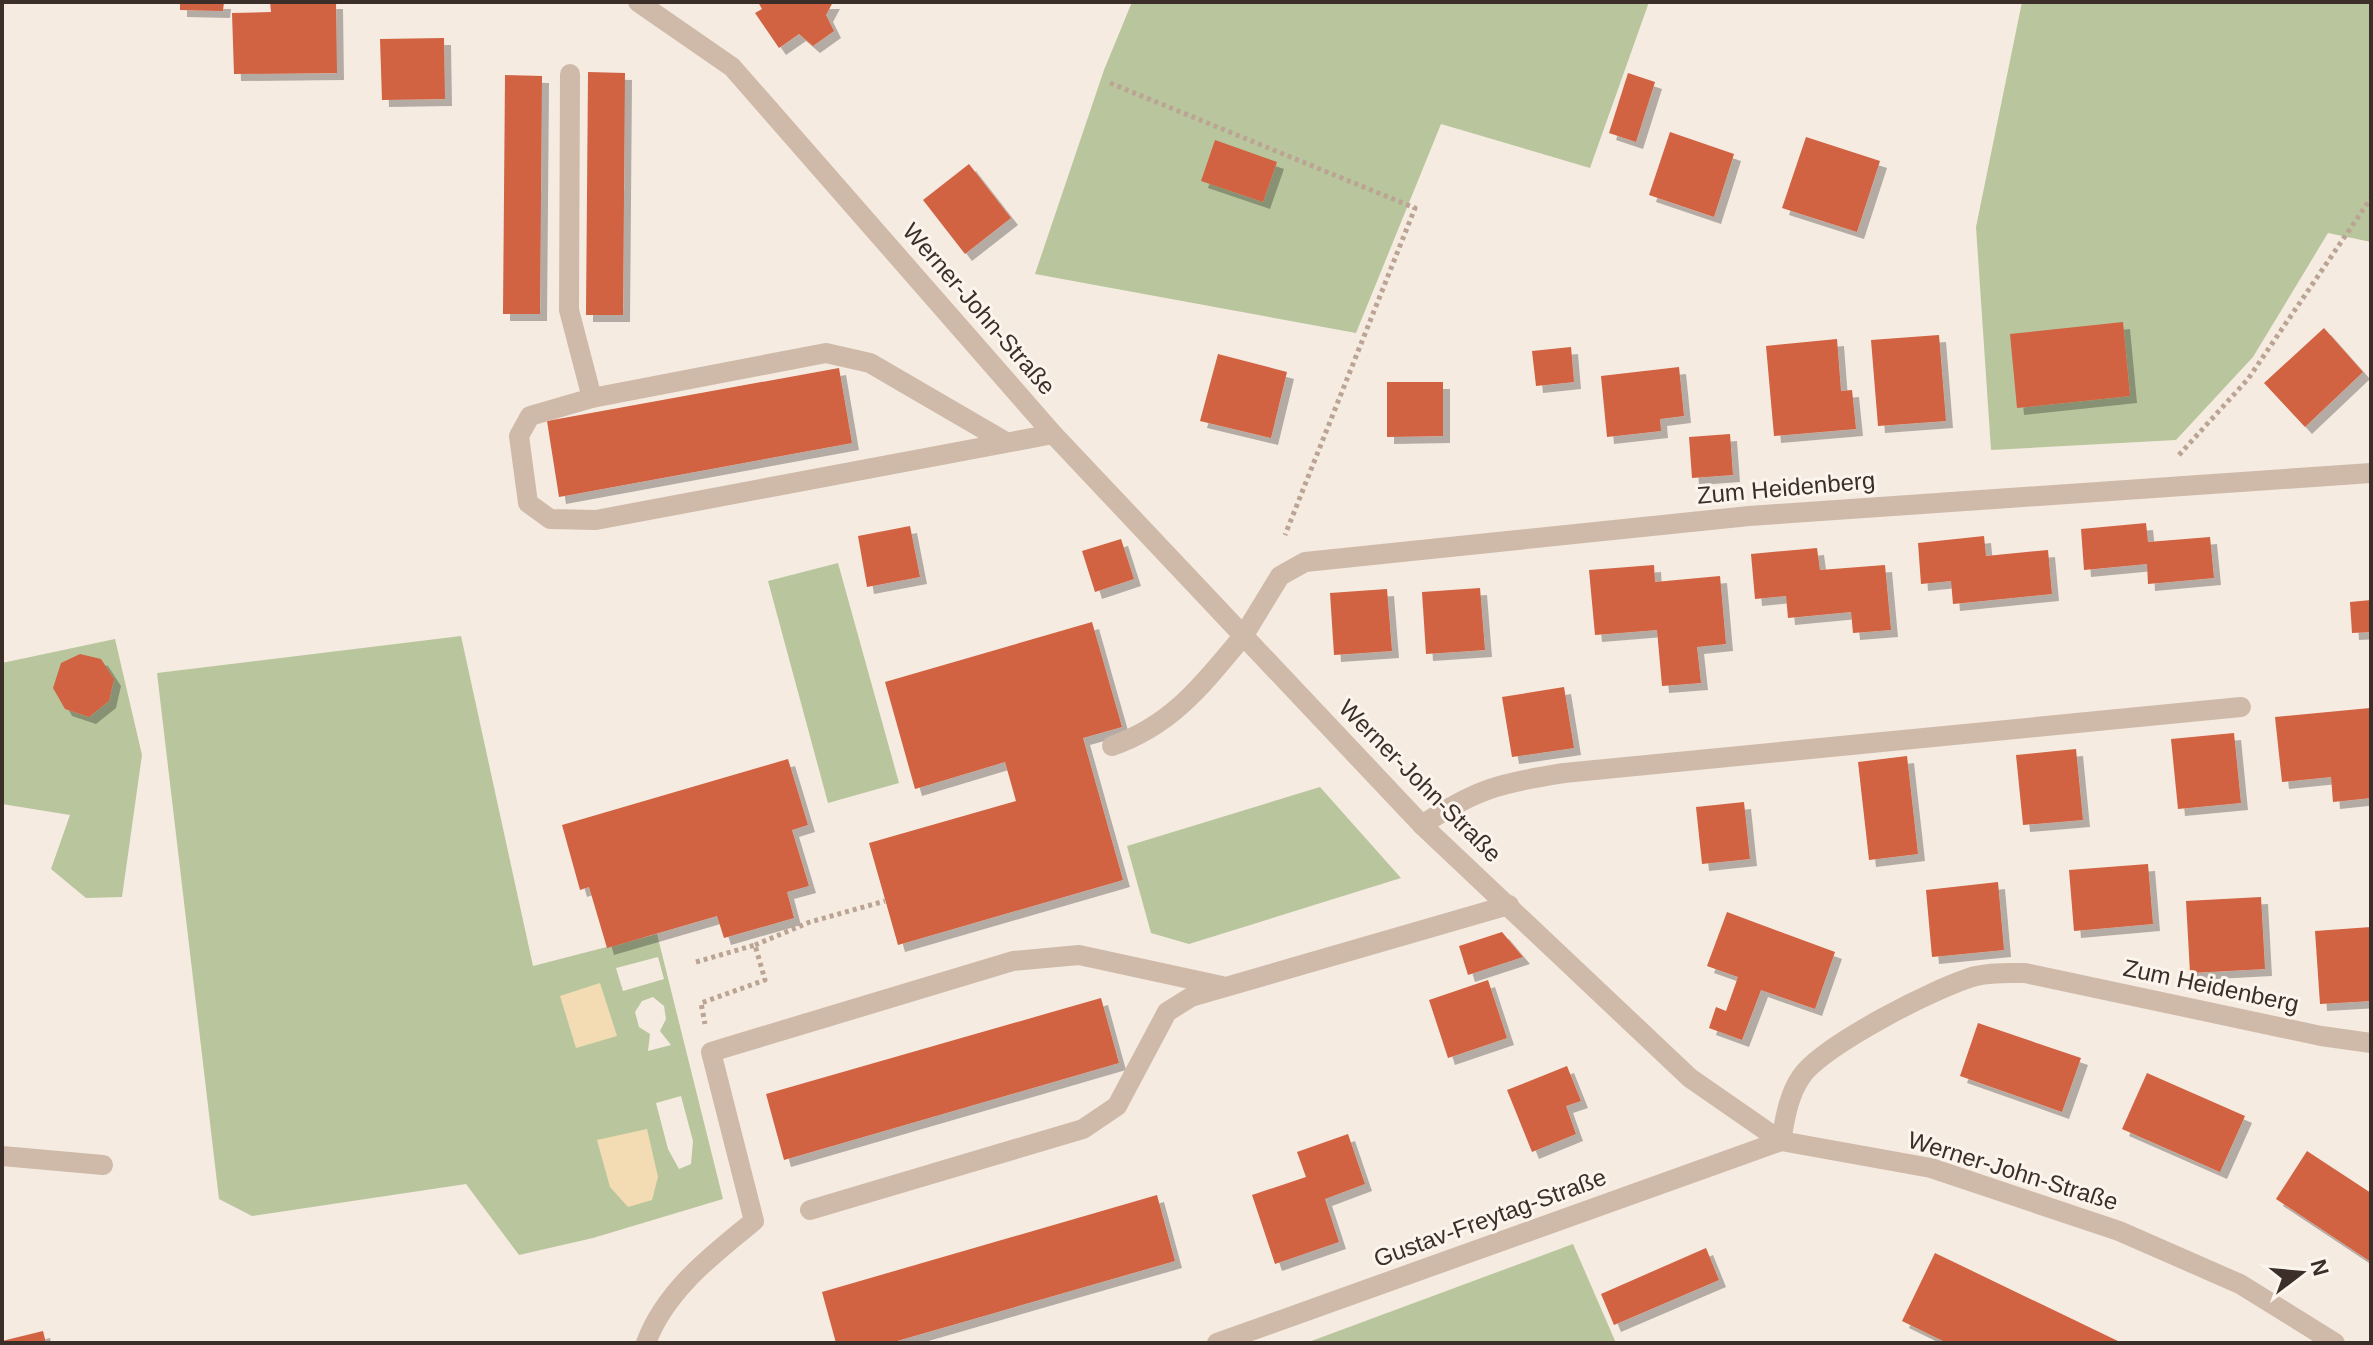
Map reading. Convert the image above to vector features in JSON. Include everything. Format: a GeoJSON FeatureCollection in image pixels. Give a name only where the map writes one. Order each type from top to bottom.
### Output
{"type":"FeatureCollection","features":[{"type":"Feature","properties":{"kind":"street","name":"Werner-John-Straße"},"geometry":{"type":"LineString","coordinates":[[638,2],[732,67],[1053,434],[1422,825],[1690,1078],[1781,1141],[1931,1168],[2119,1231],[2240,1284],[2335,1343]]}},
{"type":"Feature","properties":{"kind":"street"},"geometry":{"type":"LineString","coordinates":[[570,74],[569,310],[592,398]]}},
{"type":"Feature","properties":{"kind":"street"},"geometry":{"type":"LineString","coordinates":[[1004,441],[870,363],[826,353],[592,398],[530,416],[519,436],[520,466],[528,503],[550,519],[596,520],[1053,434]]}},
{"type":"Feature","properties":{"kind":"street","name":"Zum Heidenberg"},"geometry":{"type":"LineString","coordinates":[[1280,576],[1305,562],[1749,516],[2371,473]]}},
{"type":"Feature","properties":{"kind":"street"},"geometry":{"type":"LineString","coordinates":[[1112,746],[1145,734],[1178,710],[1244,635],[1280,576]]}},
{"type":"Feature","properties":{"kind":"street"},"geometry":{"type":"LineString","coordinates":[[1422,825],[1464,797],[1506,782],[1564,773],[2241,707]]}},
{"type":"Feature","properties":{"kind":"street"},"geometry":{"type":"LineString","coordinates":[[810,1210],[1083,1129],[1117,1106],[1167,1012],[1191,997],[1509,905]]}},
{"type":"Feature","properties":{"kind":"street"},"geometry":{"type":"LineString","coordinates":[[646,1343],[667,1303],[711,1255],[754,1221],[711,1052],[1013,961],[1079,955],[1222,986]]}},
{"type":"Feature","properties":{"kind":"street","name":"Zum Heidenberg"},"geometry":{"type":"LineString","coordinates":[[1781,1141],[1790,1098],[1802,1074],[1843,1041],[1943,988],[1976,976],[2025,973],[2321,1036],[2371,1043]]}},
{"type":"Feature","properties":{"kind":"street","name":"Gustav-Freytag-Straße"},"geometry":{"type":"LineString","coordinates":[[1217,1343],[1781,1141]]}},
{"type":"Feature","properties":{"kind":"street"},"geometry":{"type":"LineString","coordinates":[[2,1156],[103,1165]]}},
{"type":"Feature","properties":{"kind":"path"},"geometry":{"type":"LineString","coordinates":[[1110,83],[1415,208],[1285,536],[1280,576]]}},
{"type":"Feature","properties":{"kind":"path"},"geometry":{"type":"LineString","coordinates":[[2148,489],[2248,379],[2371,198]]}},
{"type":"Feature","properties":{"kind":"path"},"geometry":{"type":"LineString","coordinates":[[696,962],[755,945],[810,922],[885,901]]}},
{"type":"Feature","properties":{"kind":"path"},"geometry":{"type":"LineString","coordinates":[[711,1052],[701,1003],[765,980],[755,945]]}},
{"type":"Feature","properties":{"kind":"green space"},"geometry":{"type":"Polygon","coordinates":[[[1132,2],[1649,2],[1590,168],[1441,124],[1356,333],[1035,274],[1104,70],[1132,2]]]}},
{"type":"Feature","properties":{"kind":"green space"},"geometry":{"type":"Polygon","coordinates":[[[2022,2],[2371,2],[2371,242],[2328,233],[2253,357],[2176,440],[1991,450],[1976,227],[2022,2]]]}},
{"type":"Feature","properties":{"kind":"green space"},"geometry":{"type":"Polygon","coordinates":[[[838,563],[899,783],[828,803],[768,581],[838,563]]]}},
{"type":"Feature","properties":{"kind":"green space"},"geometry":{"type":"Polygon","coordinates":[[[461,636],[533,966],[657,934],[723,1199],[593,1238],[519,1255],[466,1184],[252,1216],[219,1199],[157,673],[461,636]],[[658,957],[616,968],[623,991],[664,979],[658,957]],[[653,997],[642,1001],[635,1012],[639,1027],[650,1034],[648,1051],[671,1045],[660,1031],[666,1019],[664,1006],[653,997]],[[681,1096],[656,1103],[668,1149],[679,1169],[691,1164],[693,1141],[681,1096]]]}},
{"type":"Feature","properties":{"kind":"green space"},"geometry":{"type":"Polygon","coordinates":[[[115,639],[142,755],[122,897],[86,898],[51,869],[70,815],[2,804],[2,663],[115,639]]]}},
{"type":"Feature","properties":{"kind":"green space"},"geometry":{"type":"Polygon","coordinates":[[[1320,787],[1401,878],[1189,944],[1151,933],[1127,846],[1320,787]]]}},
{"type":"Feature","properties":{"kind":"green space"},"geometry":{"type":"Polygon","coordinates":[[[1573,1244],[1616,1343],[1306,1343],[1573,1244]]]}},
{"type":"Feature","properties":{"kind":"sand"},"geometry":{"type":"Polygon","coordinates":[[[600,983],[617,1036],[576,1048],[560,996],[600,983]]]}},
{"type":"Feature","properties":{"kind":"sand"},"geometry":{"type":"Polygon","coordinates":[[[647,1129],[658,1177],[652,1200],[628,1207],[610,1187],[597,1140],[647,1129]]]}},
{"type":"Feature","properties":{"kind":"building"},"geometry":{"type":"Polygon","coordinates":[[[180,2],[224,2],[223,11],[180,10],[180,2]]]}},
{"type":"Feature","properties":{"kind":"building"},"geometry":{"type":"Polygon","coordinates":[[[270,2],[336,2],[337,73],[234,74],[232,13],[271,12],[270,2]]]}},
{"type":"Feature","properties":{"kind":"building"},"geometry":{"type":"Polygon","coordinates":[[[758,2],[833,2],[826,15],[834,31],[813,46],[799,34],[779,48],[755,13],[762,9],[758,2]]]}},
{"type":"Feature","properties":{"kind":"building"},"geometry":{"type":"Polygon","coordinates":[[[444,38],[445,99],[382,100],[380,39],[444,38]]]}},
{"type":"Feature","properties":{"kind":"building"},"geometry":{"type":"Polygon","coordinates":[[[588,72],[625,73],[623,315],[586,315],[588,72]]]}},
{"type":"Feature","properties":{"kind":"building"},"geometry":{"type":"Polygon","coordinates":[[[1628,73],[1655,82],[1636,142],[1609,133],[1628,73]]]}},
{"type":"Feature","properties":{"kind":"building"},"geometry":{"type":"Polygon","coordinates":[[[505,75],[542,76],[540,314],[503,314],[505,75]]]}},
{"type":"Feature","properties":{"kind":"building"},"geometry":{"type":"Polygon","coordinates":[[[1670,132],[1734,154],[1714,217],[1649,195],[1670,132]]]}},
{"type":"Feature","properties":{"kind":"building"},"geometry":{"type":"Polygon","coordinates":[[[1806,137],[1880,161],[1857,232],[1782,208],[1806,137]]]}},
{"type":"Feature","properties":{"kind":"building"},"geometry":{"type":"Polygon","coordinates":[[[1215,140],[1277,162],[1263,202],[1201,181],[1215,140]]]}},
{"type":"Feature","properties":{"kind":"building"},"geometry":{"type":"Polygon","coordinates":[[[969,164],[1011,218],[965,254],[923,200],[969,164]]]}},
{"type":"Feature","properties":{"kind":"building"},"geometry":{"type":"Polygon","coordinates":[[[2123,322],[2130,396],[2017,408],[2010,334],[2123,322]]]}},
{"type":"Feature","properties":{"kind":"building"},"geometry":{"type":"Polygon","coordinates":[[[2324,328],[2363,372],[2305,427],[2264,383],[2324,328]]]}},
{"type":"Feature","properties":{"kind":"building"},"geometry":{"type":"Polygon","coordinates":[[[1939,335],[1946,421],[1878,426],[1871,340],[1939,335]]]}},
{"type":"Feature","properties":{"kind":"building"},"geometry":{"type":"Polygon","coordinates":[[[1837,339],[1841,391],[1852,390],[1856,429],[1774,436],[1766,346],[1837,339]]]}},
{"type":"Feature","properties":{"kind":"building"},"geometry":{"type":"Polygon","coordinates":[[[1571,347],[1574,382],[1536,386],[1532,351],[1571,347]]]}},
{"type":"Feature","properties":{"kind":"building"},"geometry":{"type":"Polygon","coordinates":[[[1218,354],[1287,372],[1271,438],[1200,421],[1218,354]]]}},
{"type":"Feature","properties":{"kind":"building"},"geometry":{"type":"Polygon","coordinates":[[[1679,367],[1684,416],[1660,419],[1661,431],[1607,437],[1601,376],[1679,367]]]}},
{"type":"Feature","properties":{"kind":"building"},"geometry":{"type":"Polygon","coordinates":[[[839,368],[852,443],[559,497],[547,421],[839,368]]]}},
{"type":"Feature","properties":{"kind":"building"},"geometry":{"type":"Polygon","coordinates":[[[1387,382],[1443,382],[1443,436],[1387,437],[1387,382]]]}},
{"type":"Feature","properties":{"kind":"building"},"geometry":{"type":"Polygon","coordinates":[[[1730,434],[1733,475],[1692,478],[1689,437],[1730,434]]]}},
{"type":"Feature","properties":{"kind":"building"},"geometry":{"type":"Polygon","coordinates":[[[2146,523],[2148,542],[2210,537],[2214,578],[2148,584],[2147,564],[2084,570],[2081,529],[2146,523]]]}},
{"type":"Feature","properties":{"kind":"building"},"geometry":{"type":"Polygon","coordinates":[[[910,526],[920,577],[867,587],[858,536],[910,526]]]}},
{"type":"Feature","properties":{"kind":"building"},"geometry":{"type":"Polygon","coordinates":[[[1984,536],[1986,556],[2048,550],[2052,594],[1953,604],[1951,581],[1921,584],[1918,543],[1984,536]]]}},
{"type":"Feature","properties":{"kind":"building"},"geometry":{"type":"Polygon","coordinates":[[[1121,539],[1134,579],[1095,592],[1082,551],[1121,539]]]}},
{"type":"Feature","properties":{"kind":"building"},"geometry":{"type":"Polygon","coordinates":[[[1817,548],[1820,570],[1885,565],[1891,630],[1853,633],[1851,612],[1788,618],[1786,596],[1755,599],[1751,554],[1817,548]]]}},
{"type":"Feature","properties":{"kind":"building"},"geometry":{"type":"Polygon","coordinates":[[[1654,565],[1655,582],[1720,576],[1726,644],[1697,647],[1701,683],[1662,686],[1657,630],[1595,635],[1589,570],[1654,565]]]}},
{"type":"Feature","properties":{"kind":"building"},"geometry":{"type":"Polygon","coordinates":[[[1480,588],[1485,650],[1426,654],[1422,592],[1480,588]]]}},
{"type":"Feature","properties":{"kind":"building"},"geometry":{"type":"Polygon","coordinates":[[[1387,589],[1392,651],[1334,655],[1330,593],[1387,589]]]}},
{"type":"Feature","properties":{"kind":"building"},"geometry":{"type":"Polygon","coordinates":[[[2371,600],[2371,632],[2352,633],[2350,602],[2371,600]]]}},
{"type":"Feature","properties":{"kind":"building"},"geometry":{"type":"Polygon","coordinates":[[[1092,622],[1122,727],[1083,738],[1123,880],[898,945],[869,843],[1016,801],[1005,762],[915,789],[885,682],[1092,622]]]}},
{"type":"Feature","properties":{"kind":"building"},"geometry":{"type":"Polygon","coordinates":[[[80,654],[101,659],[114,679],[109,701],[89,717],[65,709],[53,688],[61,663],[80,654]]]}},
{"type":"Feature","properties":{"kind":"building"},"geometry":{"type":"Polygon","coordinates":[[[1564,687],[1574,748],[1512,757],[1502,697],[1564,687]]]}},
{"type":"Feature","properties":{"kind":"building"},"geometry":{"type":"Polygon","coordinates":[[[2370,708],[2371,798],[2333,802],[2331,777],[2282,782],[2275,717],[2370,708]]]}},
{"type":"Feature","properties":{"kind":"building"},"geometry":{"type":"Polygon","coordinates":[[[2234,733],[2241,803],[2178,809],[2171,739],[2234,733]]]}},
{"type":"Feature","properties":{"kind":"building"},"geometry":{"type":"Polygon","coordinates":[[[2076,749],[2083,820],[2023,825],[2016,755],[2076,749]]]}},
{"type":"Feature","properties":{"kind":"building"},"geometry":{"type":"Polygon","coordinates":[[[1907,756],[1918,854],[1869,860],[1858,762],[1907,756]]]}},
{"type":"Feature","properties":{"kind":"building"},"geometry":{"type":"Polygon","coordinates":[[[788,759],[808,825],[792,830],[809,886],[787,892],[794,918],[724,938],[717,916],[607,948],[589,887],[580,890],[562,825],[788,759]]]}},
{"type":"Feature","properties":{"kind":"building"},"geometry":{"type":"Polygon","coordinates":[[[1744,802],[1750,859],[1702,864],[1696,807],[1744,802]]]}},
{"type":"Feature","properties":{"kind":"building"},"geometry":{"type":"Polygon","coordinates":[[[2148,864],[2153,924],[2074,931],[2069,870],[2148,864]]]}},
{"type":"Feature","properties":{"kind":"building"},"geometry":{"type":"Polygon","coordinates":[[[1998,882],[2004,950],[1932,957],[1926,890],[1998,882]]]}},
{"type":"Feature","properties":{"kind":"building"},"geometry":{"type":"Polygon","coordinates":[[[2261,897],[2265,969],[2190,973],[2186,901],[2261,897]]]}},
{"type":"Feature","properties":{"kind":"building"},"geometry":{"type":"Polygon","coordinates":[[[1727,912],[1835,952],[1815,1009],[1761,990],[1742,1040],[1709,1028],[1716,1007],[1726,1011],[1738,977],[1707,966],[1727,912]]]}},
{"type":"Feature","properties":{"kind":"building"},"geometry":{"type":"Polygon","coordinates":[[[2371,927],[2371,1001],[2320,1004],[2315,931],[2371,927]]]}},
{"type":"Feature","properties":{"kind":"building"},"geometry":{"type":"Polygon","coordinates":[[[1502,932],[1523,957],[1468,975],[1459,946],[1502,932]]]}},
{"type":"Feature","properties":{"kind":"building"},"geometry":{"type":"Polygon","coordinates":[[[1488,980],[1507,1038],[1448,1058],[1429,1000],[1488,980]]]}},
{"type":"Feature","properties":{"kind":"building"},"geometry":{"type":"Polygon","coordinates":[[[1101,998],[1119,1063],[784,1160],[766,1094],[1101,998]]]}},
{"type":"Feature","properties":{"kind":"building"},"geometry":{"type":"Polygon","coordinates":[[[1978,1023],[2081,1058],[2062,1112],[1960,1076],[1978,1023]]]}},
{"type":"Feature","properties":{"kind":"building"},"geometry":{"type":"Polygon","coordinates":[[[1567,1066],[1581,1101],[1566,1106],[1576,1134],[1532,1152],[1507,1090],[1567,1066]]]}},
{"type":"Feature","properties":{"kind":"building"},"geometry":{"type":"Polygon","coordinates":[[[2147,1073],[2245,1116],[2220,1172],[2122,1129],[2147,1073]]]}},
{"type":"Feature","properties":{"kind":"building"},"geometry":{"type":"Polygon","coordinates":[[[1348,1134],[1365,1184],[1325,1199],[1339,1242],[1275,1264],[1252,1195],[1306,1177],[1297,1152],[1348,1134]]]}},
{"type":"Feature","properties":{"kind":"building"},"geometry":{"type":"Polygon","coordinates":[[[2307,1151],[2371,1193],[2371,1262],[2276,1199],[2307,1151]]]}},
{"type":"Feature","properties":{"kind":"building"},"geometry":{"type":"Polygon","coordinates":[[[1157,1195],[1175,1261],[890,1343],[836,1343],[822,1292],[1157,1195]]]}},
{"type":"Feature","properties":{"kind":"building"},"geometry":{"type":"Polygon","coordinates":[[[1706,1248],[1719,1280],[1614,1325],[1601,1294],[1706,1248]]]}},
{"type":"Feature","properties":{"kind":"building"},"geometry":{"type":"Polygon","coordinates":[[[1935,1253],[2122,1343],[1947,1343],[1902,1321],[1935,1253]]]}},
{"type":"Feature","properties":{"kind":"building"},"geometry":{"type":"Polygon","coordinates":[[[43,1331],[46,1343],[2,1343],[2,1341],[43,1331]]]}}]}
